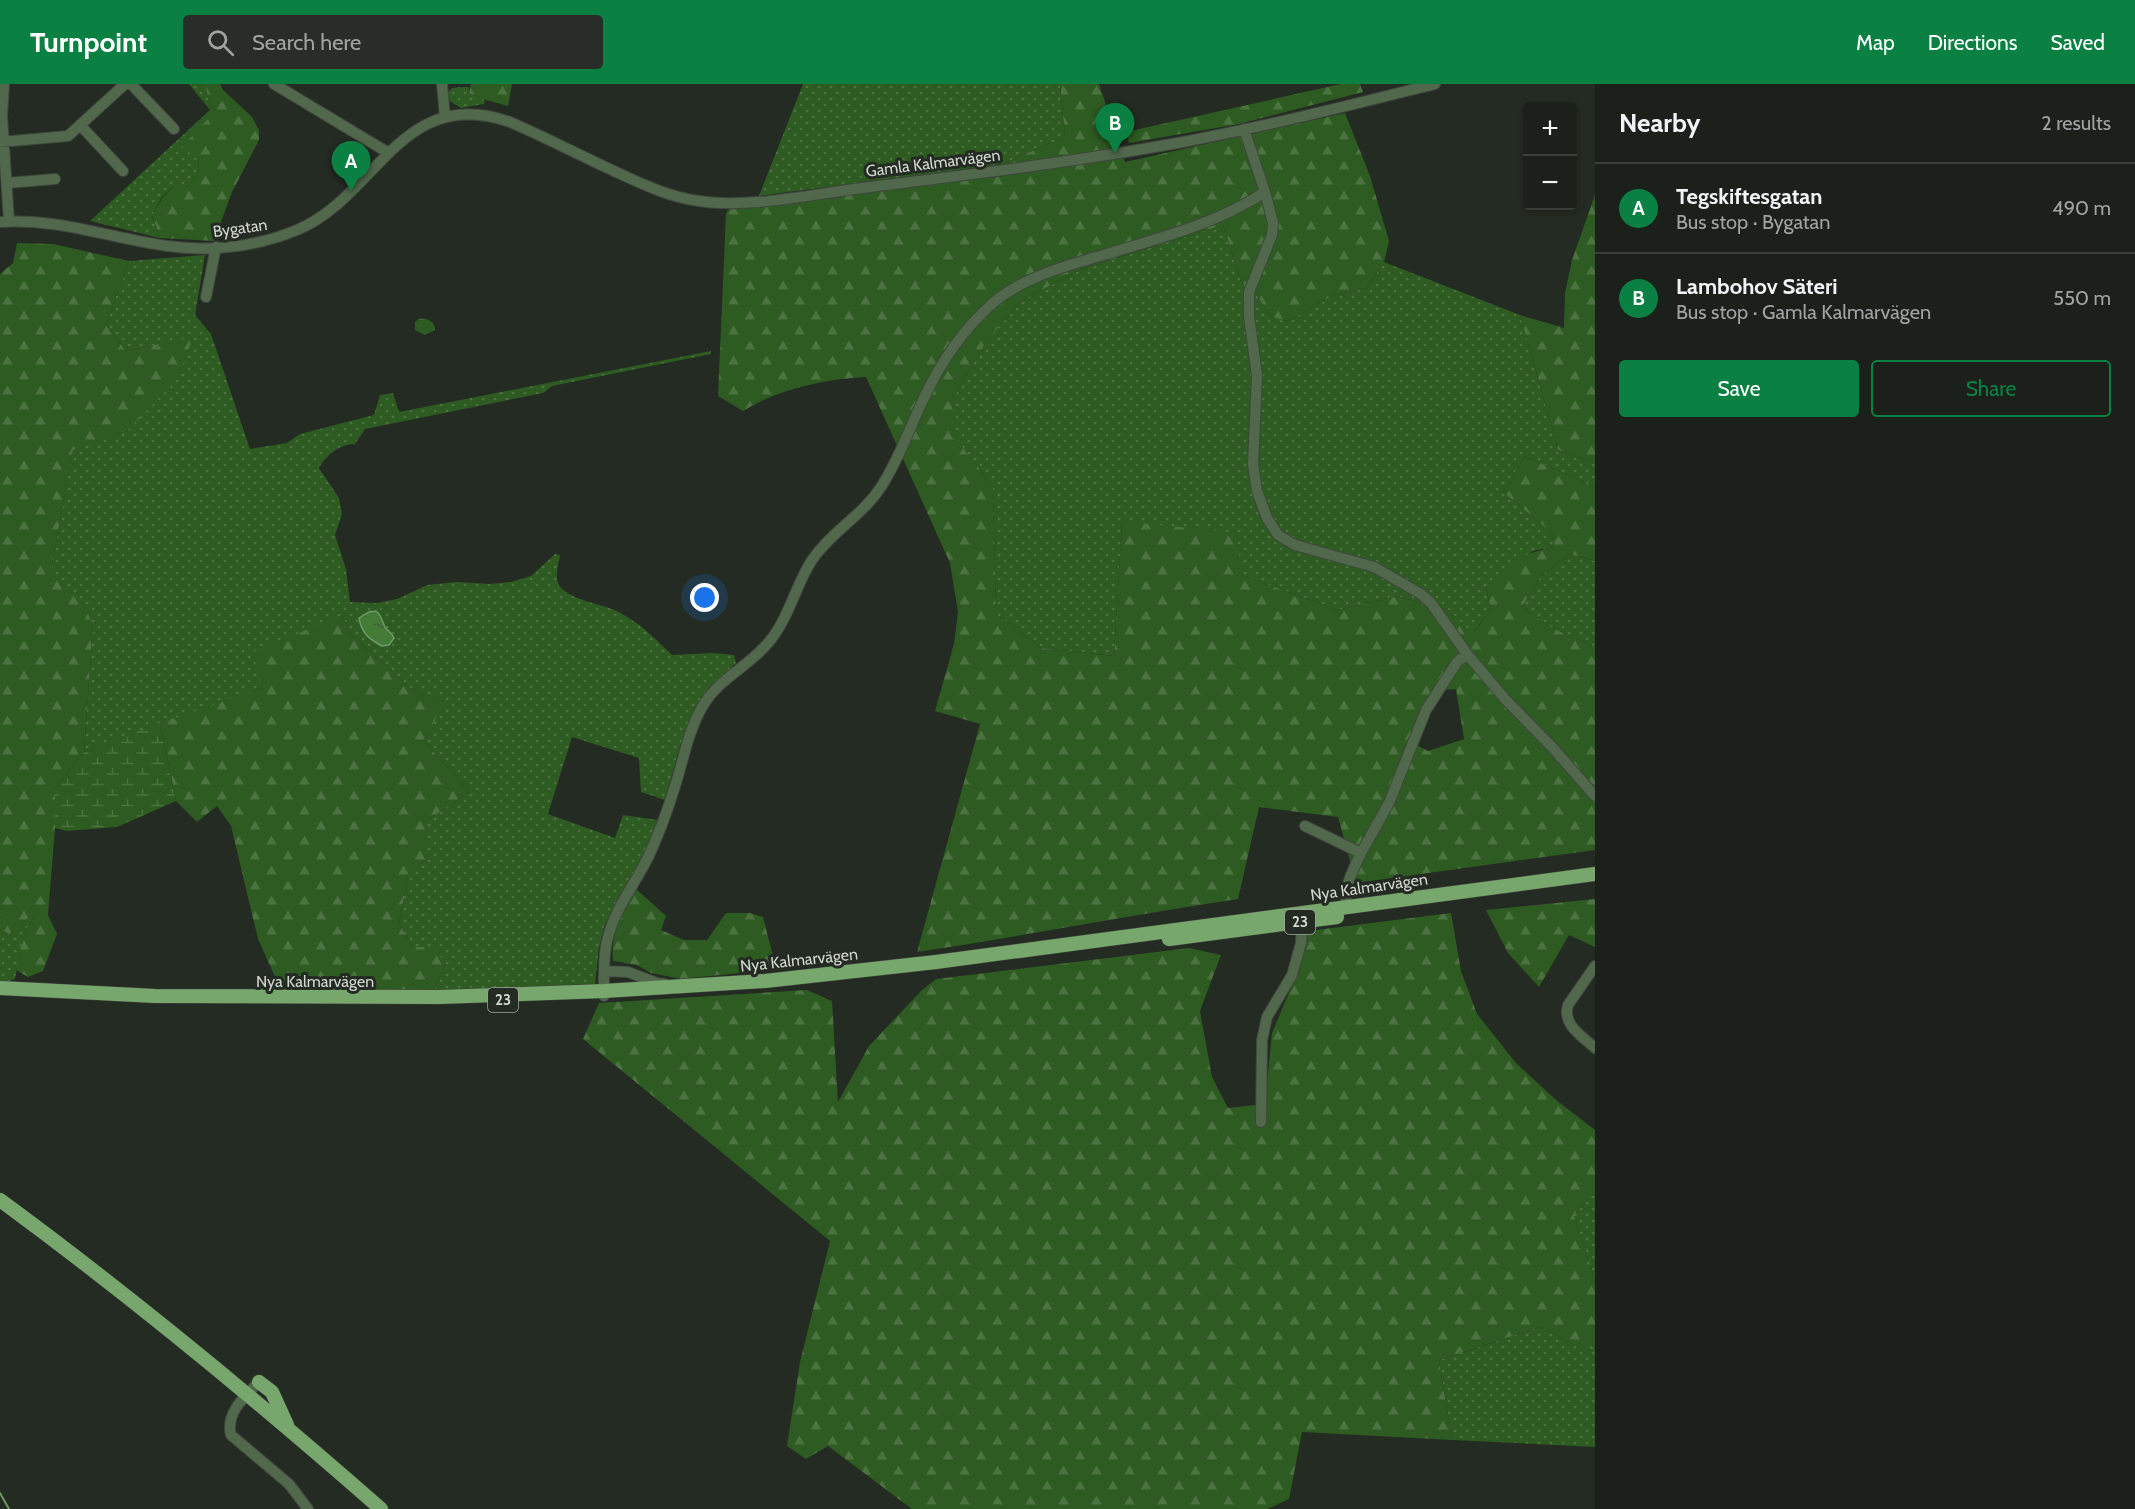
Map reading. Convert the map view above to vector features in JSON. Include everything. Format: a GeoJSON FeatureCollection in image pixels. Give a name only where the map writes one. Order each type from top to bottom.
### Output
{"type":"FeatureCollection","features":[{"type":"Feature","properties":{"kind":"main road","name":"Nya Kalmarvägen"},"geometry":{"type":"LineString","coordinates":[[0,993],[155,1001],[307,1003],[482,1001],[765,981],[936,962],[1595,874]]}},
{"type":"Feature","properties":{"kind":"main road","name":"Nya Kalmarvägen"},"geometry":{"type":"LineString","coordinates":[[0,988],[155,996],[308,998],[604,993],[764,986],[935,968],[1595,883]]}},
{"type":"Feature","properties":{"kind":"main road"},"geometry":{"type":"LineString","coordinates":[[0,1200],[142,1307],[245,1396],[369,1509]]}},
{"type":"Feature","properties":{"kind":"main road"},"geometry":{"type":"LineString","coordinates":[[0,1209],[288,1427],[381,1509]]}},
{"type":"Feature","properties":{"kind":"main road"},"geometry":{"type":"LineString","coordinates":[[260,1383],[272,1392],[288,1427]]}},
{"type":"Feature","properties":{"kind":"street"},"geometry":{"type":"LineString","coordinates":[[4,84],[2,142],[7,183],[5,221]]}},
{"type":"Feature","properties":{"kind":"street"},"geometry":{"type":"LineString","coordinates":[[2,142],[68,136],[125,84]]}},
{"type":"Feature","properties":{"kind":"street"},"geometry":{"type":"LineString","coordinates":[[130,84],[174,129]]}},
{"type":"Feature","properties":{"kind":"street"},"geometry":{"type":"LineString","coordinates":[[274,84],[387,152]]}},
{"type":"Feature","properties":{"kind":"street"},"geometry":{"type":"LineString","coordinates":[[442,84],[445,117]]}},
{"type":"Feature","properties":{"kind":"street","name":"Gamla Kalmarvägen"},"geometry":{"type":"LineString","coordinates":[[445,117],[478,114],[500,119],[656,190],[683,199],[723,203],[761,201],[1066,161],[1185,142],[1435,84]]}},
{"type":"Feature","properties":{"kind":"street","name":"Bygatan"},"geometry":{"type":"LineString","coordinates":[[5,221],[77,226],[167,246],[216,247],[278,238],[316,221],[333,209],[387,152],[416,129],[445,117]]}},
{"type":"Feature","properties":{"kind":"street"},"geometry":{"type":"LineString","coordinates":[[81,126],[123,171]]}},
{"type":"Feature","properties":{"kind":"street"},"geometry":{"type":"LineString","coordinates":[[1244,129],[1273,223],[1272,235],[1249,292],[1257,376],[1253,464],[1257,491],[1267,518],[1278,535],[1295,546],[1374,567],[1421,594],[1431,603],[1467,654],[1595,796]]}},
{"type":"Feature","properties":{"kind":"street"},"geometry":{"type":"LineString","coordinates":[[7,183],[55,179]]}},
{"type":"Feature","properties":{"kind":"street"},"geometry":{"type":"LineString","coordinates":[[604,993],[607,939],[615,918],[660,831],[692,730],[704,705],[717,688],[770,641],[813,560],[828,540],[861,512],[876,494],[893,466],[936,373],[967,329],[995,302],[1025,283],[1063,265],[1108,254],[1221,217],[1265,192]]}},
{"type":"Feature","properties":{"kind":"street"},"geometry":{"type":"LineString","coordinates":[[206,297],[216,247]]}},
{"type":"Feature","properties":{"kind":"street"},"geometry":{"type":"LineString","coordinates":[[1346,907],[1347,882],[1389,803],[1426,710],[1457,662],[1467,654]]}},
{"type":"Feature","properties":{"kind":"street"},"geometry":{"type":"LineString","coordinates":[[1305,826],[1361,853]]}},
{"type":"Feature","properties":{"kind":"street"},"geometry":{"type":"LineString","coordinates":[[1261,1122],[1262,1040],[1267,1017],[1292,975],[1301,943],[1302,922]]}},
{"type":"Feature","properties":{"kind":"street"},"geometry":{"type":"LineString","coordinates":[[1595,966],[1568,1005],[1566,1012],[1569,1023],[1595,1048]]}},
{"type":"Feature","properties":{"kind":"street"},"geometry":{"type":"LineString","coordinates":[[604,971],[628,972],[657,983],[687,986]]}},
{"type":"Feature","properties":{"kind":"street"},"geometry":{"type":"LineString","coordinates":[[260,1383],[245,1396],[231,1417],[231,1435],[288,1484],[308,1509]]}},
{"type":"Feature","properties":{"kind":"green space"},"geometry":{"type":"Polygon","coordinates":[[[189,84],[205,84],[209,101],[215,111],[199,160],[198,173],[188,186],[174,186],[162,197],[152,216],[160,238],[90,221],[210,110],[189,84]]]}},
{"type":"Feature","properties":{"kind":"green space"},"geometry":{"type":"Polygon","coordinates":[[[205,84],[220,84],[223,90],[252,117],[259,130],[259,140],[232,192],[214,241],[160,238],[152,215],[163,197],[174,186],[188,186],[198,173],[199,160],[182,147],[215,111],[209,101],[205,84]]]}},
{"type":"Feature","properties":{"kind":"green space"},"geometry":{"type":"Polygon","coordinates":[[[471,84],[512,84],[508,106],[469,93],[471,84]]]}},
{"type":"Feature","properties":{"kind":"green space"},"geometry":{"type":"Polygon","coordinates":[[[803,84],[1060,84],[1065,137],[1003,164],[759,196],[803,84]]]}},
{"type":"Feature","properties":{"kind":"green space"},"geometry":{"type":"Polygon","coordinates":[[[1060,84],[1099,84],[1125,162],[1345,113],[1370,176],[1389,241],[1384,262],[1367,288],[1334,295],[1288,321],[1271,317],[1254,291],[1241,281],[1223,225],[1082,269],[1021,301],[986,342],[952,400],[952,434],[993,486],[996,614],[1042,648],[1114,656],[1122,521],[1237,533],[1241,575],[1338,610],[1396,596],[1448,610],[1473,633],[1491,610],[1486,588],[1493,579],[1516,560],[1533,552],[1554,547],[1552,533],[1503,492],[1525,456],[1595,487],[1595,561],[1571,554],[1540,577],[1522,607],[1550,627],[1595,647],[1595,850],[1356,883],[1338,817],[1259,807],[1238,899],[917,952],[980,724],[935,711],[954,644],[958,612],[950,563],[866,377],[802,386],[757,403],[743,411],[718,396],[726,213],[730,208],[1004,176],[1003,164],[1065,137],[1060,84]],[[1456,689],[1439,690],[1412,743],[1428,751],[1464,739],[1456,689]]]}},
{"type":"Feature","properties":{"kind":"green space"},"geometry":{"type":"Polygon","coordinates":[[[1341,84],[1360,84],[1363,92],[1239,124],[1129,143],[1126,132],[1341,84]]]}},
{"type":"Feature","properties":{"kind":"green space"},"geometry":{"type":"Polygon","coordinates":[[[469,87],[469,93],[485,100],[484,104],[461,108],[448,100],[448,92],[452,88],[469,87]]]}},
{"type":"Feature","properties":{"kind":"green space"},"geometry":{"type":"Polygon","coordinates":[[[1595,195],[1595,464],[1558,450],[1520,315],[1564,328],[1565,293],[1572,260],[1595,195]]]}},
{"type":"Feature","properties":{"kind":"green space"},"geometry":{"type":"Polygon","coordinates":[[[1223,225],[1241,281],[1254,291],[1271,317],[1288,321],[1334,295],[1367,288],[1384,262],[1520,315],[1558,450],[1595,464],[1595,487],[1525,456],[1503,492],[1552,533],[1554,547],[1533,551],[1486,588],[1491,610],[1472,634],[1448,610],[1396,596],[1338,610],[1241,575],[1122,521],[1114,656],[1042,648],[996,614],[993,486],[952,434],[952,400],[986,342],[1021,301],[1082,269],[1223,225]]]}},
{"type":"Feature","properties":{"kind":"green space"},"geometry":{"type":"Polygon","coordinates":[[[17,243],[53,244],[129,261],[106,324],[126,351],[193,337],[177,380],[127,431],[73,450],[51,570],[82,602],[93,625],[84,752],[55,789],[55,828],[48,915],[57,934],[43,971],[28,977],[16,970],[23,934],[34,917],[31,916],[8,934],[1,929],[3,910],[0,907],[0,274],[13,263],[17,243]]]}},
{"type":"Feature","properties":{"kind":"green space"},"geometry":{"type":"Polygon","coordinates":[[[205,255],[195,315],[211,334],[250,449],[287,443],[300,434],[374,415],[380,395],[393,393],[399,412],[711,351],[711,354],[552,386],[543,393],[365,429],[355,444],[349,444],[334,451],[319,468],[339,498],[342,514],[335,535],[346,569],[350,602],[376,603],[397,599],[427,585],[457,582],[490,584],[511,582],[531,576],[555,554],[560,555],[558,583],[567,593],[612,609],[629,618],[672,655],[713,653],[734,655],[736,663],[708,689],[693,714],[665,800],[641,792],[639,758],[572,737],[548,814],[615,838],[623,815],[658,820],[645,856],[604,927],[595,984],[434,990],[446,964],[413,947],[399,923],[409,871],[425,861],[425,822],[469,792],[424,741],[444,701],[411,689],[350,633],[342,615],[262,688],[84,752],[93,625],[51,570],[73,449],[127,431],[193,338],[126,351],[106,324],[129,261],[205,255]]]}},
{"type":"Feature","properties":{"kind":"green space"},"geometry":{"type":"Polygon","coordinates":[[[419,319],[430,321],[434,324],[435,330],[425,335],[415,330],[415,322],[419,319]]]}},
{"type":"Feature","properties":{"kind":"green space"},"geometry":{"type":"Polygon","coordinates":[[[1571,554],[1595,561],[1595,647],[1550,627],[1522,607],[1540,577],[1571,554]]]}},
{"type":"Feature","properties":{"kind":"green space"},"geometry":{"type":"Polygon","coordinates":[[[342,615],[350,633],[411,689],[445,701],[424,741],[469,792],[425,822],[425,861],[409,872],[399,923],[413,947],[434,947],[446,964],[434,990],[280,988],[258,939],[231,826],[217,806],[197,822],[176,801],[160,723],[262,688],[253,652],[342,615]]]}},
{"type":"Feature","properties":{"kind":"green space"},"geometry":{"type":"Polygon","coordinates":[[[160,723],[176,801],[117,827],[67,831],[55,828],[55,789],[84,752],[160,723]]]}},
{"type":"Feature","properties":{"kind":"green space"},"geometry":{"type":"Polygon","coordinates":[[[635,888],[666,916],[661,930],[684,940],[707,940],[726,913],[750,913],[763,917],[773,956],[778,959],[779,969],[681,979],[651,973],[637,965],[613,961],[615,932],[635,888]]]}},
{"type":"Feature","properties":{"kind":"green space"},"geometry":{"type":"Polygon","coordinates":[[[1595,899],[1595,947],[1569,935],[1539,987],[1508,953],[1486,910],[1595,899]]]}},
{"type":"Feature","properties":{"kind":"green space"},"geometry":{"type":"Polygon","coordinates":[[[0,907],[3,910],[2,929],[7,934],[31,916],[34,917],[23,934],[15,979],[0,984],[0,907]]]}},
{"type":"Feature","properties":{"kind":"green space"},"geometry":{"type":"Polygon","coordinates":[[[1451,913],[1461,971],[1477,1014],[1516,1063],[1556,1100],[1595,1130],[1595,1193],[1574,1215],[1595,1280],[1595,1349],[1582,1349],[1540,1327],[1439,1360],[1452,1440],[1302,1432],[1289,1499],[1267,1509],[912,1509],[828,1446],[806,1459],[787,1446],[800,1362],[830,1241],[583,1039],[599,1003],[807,990],[832,1001],[838,1102],[869,1046],[922,990],[936,979],[1189,948],[1221,955],[1200,1011],[1212,1077],[1228,1108],[1265,1104],[1272,1033],[1293,983],[1308,931],[1451,913]]]}},
{"type":"Feature","properties":{"kind":"green space"},"geometry":{"type":"Polygon","coordinates":[[[1595,1193],[1595,1280],[1574,1215],[1595,1193]]]}},
{"type":"Feature","properties":{"kind":"green space"},"geometry":{"type":"Polygon","coordinates":[[[1540,1327],[1582,1349],[1595,1349],[1595,1447],[1452,1440],[1439,1360],[1540,1327]]]}},
{"type":"Feature","properties":{"kind":"water"},"geometry":{"type":"Polygon","coordinates":[[[376,611],[394,638],[389,645],[382,646],[373,641],[362,628],[359,618],[376,611]]]}},
{"type":"Feature","properties":{"kind":"waterway"},"geometry":{"type":"LineString","coordinates":[[0,1493],[9,1509]]}},
{"type":"Feature","properties":{"kind":"place","name":"Lambohov Säteri"},"geometry":{"type":"Point","coordinates":[1115,153]}},
{"type":"Feature","properties":{"kind":"place","name":"Tegskiftesgatan"},"geometry":{"type":"Point","coordinates":[351,191]}}]}
